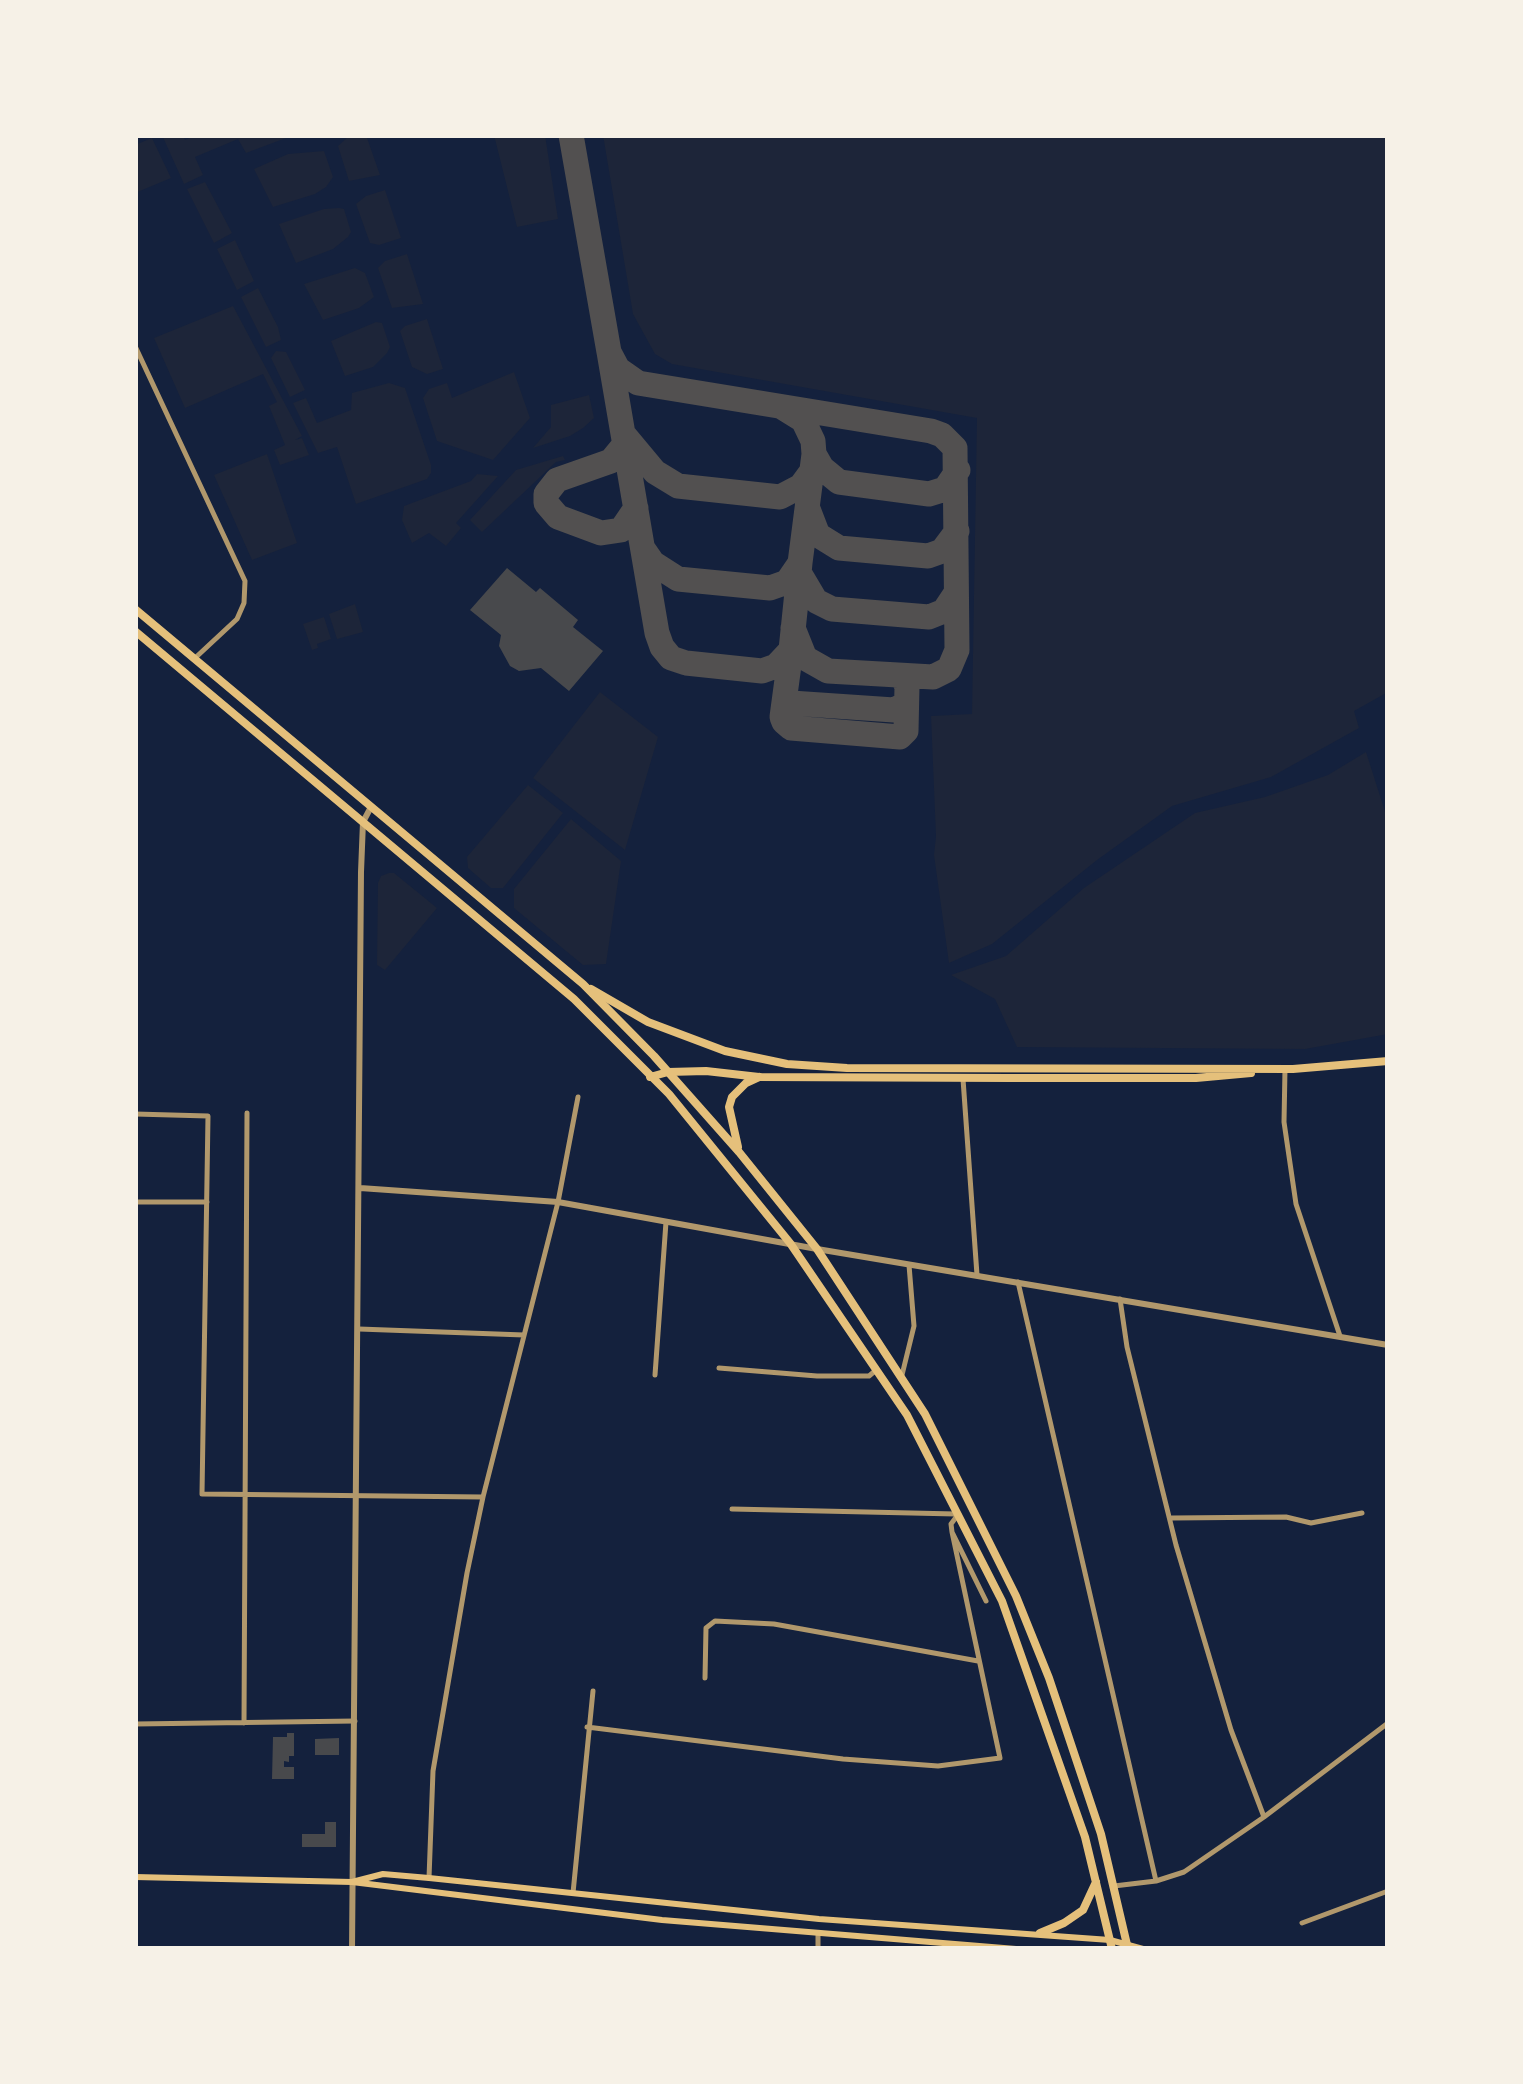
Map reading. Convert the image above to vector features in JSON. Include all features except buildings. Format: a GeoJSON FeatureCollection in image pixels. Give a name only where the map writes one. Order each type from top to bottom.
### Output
{"type":"FeatureCollection","features":[{"type":"Feature","properties":{"kind":"main road"},"geometry":{"type":"LineString","coordinates":[[135,609],[583,984],[739,1152],[817,1249],[902,1375],[974,1507],[1034,1640],[1090,1802],[1128,1946]]}},
{"type":"Feature","properties":{"kind":"main road"},"geometry":{"type":"LineString","coordinates":[[135,631],[574,1000],[702,1134],[790,1244],[907,1415],[1002,1601],[1070,1789],[1111,1944]]}},
{"type":"Feature","properties":{"kind":"main road"},"geometry":{"type":"LineString","coordinates":[[583,984],[648,1022],[725,1051],[787,1064],[847,1068],[1286,1069],[1388,1062]]}},
{"type":"Feature","properties":{"kind":"main road"},"geometry":{"type":"LineString","coordinates":[[650,1077],[668,1072],[706,1071],[759,1077],[1196,1078],[1286,1069]]}},
{"type":"Feature","properties":{"kind":"main road"},"geometry":{"type":"LineString","coordinates":[[739,1152],[729,1107],[732,1097],[746,1082],[759,1077]]}},
{"type":"Feature","properties":{"kind":"main road"},"geometry":{"type":"LineString","coordinates":[[352,1882],[384,1874],[818,1919],[1040,1933],[1143,1949]]}},
{"type":"Feature","properties":{"kind":"main road"},"geometry":{"type":"LineString","coordinates":[[135,1878],[352,1882],[646,1918],[940,1946],[1016,1949]]}},
{"type":"Feature","properties":{"kind":"main road"},"geometry":{"type":"LineString","coordinates":[[1040,1933],[1064,1924],[1083,1910],[1096,1882]]}},
{"type":"Feature","properties":{"kind":"street"},"geometry":{"type":"LineString","coordinates":[[135,346],[244,580],[244,604],[237,619],[194,659]]}},
{"type":"Feature","properties":{"kind":"street"},"geometry":{"type":"LineString","coordinates":[[352,1949],[363,822],[371,807]]}},
{"type":"Feature","properties":{"kind":"street"},"geometry":{"type":"LineString","coordinates":[[1286,1069],[1284,1122],[1296,1204],[1340,1336]]}},
{"type":"Feature","properties":{"kind":"street"},"geometry":{"type":"LineString","coordinates":[[963,1078],[977,1275]]}},
{"type":"Feature","properties":{"kind":"street"},"geometry":{"type":"LineString","coordinates":[[429,1878],[434,1771],[450,1666],[483,1497],[558,1202],[578,1096]]}},
{"type":"Feature","properties":{"kind":"street"},"geometry":{"type":"LineString","coordinates":[[244,1723],[247,1113]]}},
{"type":"Feature","properties":{"kind":"street"},"geometry":{"type":"LineString","coordinates":[[135,1114],[208,1116],[202,1494],[483,1497]]}},
{"type":"Feature","properties":{"kind":"street"},"geometry":{"type":"LineString","coordinates":[[360,1188],[558,1202],[1388,1344]]}},
{"type":"Feature","properties":{"kind":"street"},"geometry":{"type":"LineString","coordinates":[[135,1202],[208,1202]]}},
{"type":"Feature","properties":{"kind":"street"},"geometry":{"type":"LineString","coordinates":[[655,1374],[666,1222]]}},
{"type":"Feature","properties":{"kind":"street"},"geometry":{"type":"LineString","coordinates":[[902,1375],[914,1326],[909,1264]]}},
{"type":"Feature","properties":{"kind":"street"},"geometry":{"type":"LineString","coordinates":[[1018,1282],[1156,1881]]}},
{"type":"Feature","properties":{"kind":"street"},"geometry":{"type":"LineString","coordinates":[[1120,1299],[1126,1347],[1208,1660],[1264,1817]]}},
{"type":"Feature","properties":{"kind":"street"},"geometry":{"type":"LineString","coordinates":[[359,1330],[524,1335]]}},
{"type":"Feature","properties":{"kind":"street"},"geometry":{"type":"LineString","coordinates":[[719,1368],[817,1376],[869,1376],[878,1369]]}},
{"type":"Feature","properties":{"kind":"street"},"geometry":{"type":"LineString","coordinates":[[732,1508],[959,1514]]}},
{"type":"Feature","properties":{"kind":"street"},"geometry":{"type":"LineString","coordinates":[[1170,1518],[1286,1517],[1311,1523],[1362,1513]]}},
{"type":"Feature","properties":{"kind":"street"},"geometry":{"type":"LineString","coordinates":[[587,1727],[843,1759],[938,1766],[1000,1758],[952,1532],[951,1524],[959,1514]]}},
{"type":"Feature","properties":{"kind":"street"},"geometry":{"type":"LineString","coordinates":[[952,1532],[986,1600]]}},
{"type":"Feature","properties":{"kind":"street"},"geometry":{"type":"LineString","coordinates":[[704,1678],[706,1628],[715,1622],[774,1624],[978,1661]]}},
{"type":"Feature","properties":{"kind":"street"},"geometry":{"type":"LineString","coordinates":[[572,1894],[593,1691]]}},
{"type":"Feature","properties":{"kind":"street"},"geometry":{"type":"LineString","coordinates":[[135,1724],[356,1721]]}},
{"type":"Feature","properties":{"kind":"street"},"geometry":{"type":"LineString","coordinates":[[1114,1886],[1156,1881],[1184,1872],[1388,1723]]}},
{"type":"Feature","properties":{"kind":"street"},"geometry":{"type":"LineString","coordinates":[[1302,1923],[1388,1891]]}},
{"type":"Feature","properties":{"kind":"street"},"geometry":{"type":"LineString","coordinates":[[818,1934],[818,1949]]}},
{"type":"Feature","properties":{"kind":"shaded area"},"geometry":{"type":"Polygon","coordinates":[[[162,135],[183,135],[185,140],[197,135],[294,135],[246,153],[238,139],[195,157],[203,175],[184,184],[162,135]]]}},
{"type":"Feature","properties":{"kind":"shaded area"},"geometry":{"type":"Polygon","coordinates":[[[350,135],[366,135],[380,175],[349,181],[338,146],[350,135]]]}},
{"type":"Feature","properties":{"kind":"shaded area"},"geometry":{"type":"Polygon","coordinates":[[[494,135],[545,135],[558,219],[517,227],[494,135]]]}},
{"type":"Feature","properties":{"kind":"shaded area"},"geometry":{"type":"Polygon","coordinates":[[[603,135],[1388,135],[1388,692],[1354,711],[1359,728],[1271,777],[1172,806],[992,944],[949,963],[934,855],[931,716],[972,714],[977,418],[672,364],[655,354],[633,314],[603,135]]]}},
{"type":"Feature","properties":{"kind":"shaded area"},"geometry":{"type":"Polygon","coordinates":[[[152,138],[171,178],[135,193],[135,145],[152,138]]]}},
{"type":"Feature","properties":{"kind":"shaded area"},"geometry":{"type":"Polygon","coordinates":[[[324,151],[333,177],[326,187],[273,207],[254,169],[288,154],[324,151]]]}},
{"type":"Feature","properties":{"kind":"shaded area"},"geometry":{"type":"Polygon","coordinates":[[[205,182],[232,233],[214,243],[187,189],[205,182]]]}},
{"type":"Feature","properties":{"kind":"shaded area"},"geometry":{"type":"Polygon","coordinates":[[[385,190],[401,238],[379,245],[370,243],[356,204],[385,190]]]}},
{"type":"Feature","properties":{"kind":"shaded area"},"geometry":{"type":"Polygon","coordinates":[[[344,209],[351,232],[348,237],[333,249],[296,263],[279,224],[344,209]]]}},
{"type":"Feature","properties":{"kind":"shaded area"},"geometry":{"type":"Polygon","coordinates":[[[235,240],[254,281],[237,290],[217,249],[235,240]]]}},
{"type":"Feature","properties":{"kind":"shaded area"},"geometry":{"type":"Polygon","coordinates":[[[407,254],[423,304],[392,308],[378,268],[385,261],[407,254]]]}},
{"type":"Feature","properties":{"kind":"shaded area"},"geometry":{"type":"Polygon","coordinates":[[[355,268],[365,273],[374,297],[359,308],[323,320],[304,284],[355,268]]]}},
{"type":"Feature","properties":{"kind":"shaded area"},"geometry":{"type":"Polygon","coordinates":[[[258,288],[281,340],[266,347],[241,297],[258,288]]]}},
{"type":"Feature","properties":{"kind":"shaded area"},"geometry":{"type":"Polygon","coordinates":[[[233,306],[302,436],[295,440],[302,438],[309,455],[280,465],[274,450],[285,445],[269,406],[277,402],[263,374],[185,408],[154,338],[233,306]]]}},
{"type":"Feature","properties":{"kind":"shaded area"},"geometry":{"type":"Polygon","coordinates":[[[427,319],[443,369],[427,374],[412,367],[400,331],[427,319]]]}},
{"type":"Feature","properties":{"kind":"shaded area"},"geometry":{"type":"Polygon","coordinates":[[[382,323],[390,347],[387,353],[373,367],[345,376],[331,341],[382,323]]]}},
{"type":"Feature","properties":{"kind":"shaded area"},"geometry":{"type":"Polygon","coordinates":[[[276,351],[286,352],[305,390],[290,397],[271,358],[276,351]]]}},
{"type":"Feature","properties":{"kind":"shaded area"},"geometry":{"type":"Polygon","coordinates":[[[514,372],[530,418],[493,460],[437,441],[423,398],[429,389],[447,383],[452,398],[514,372]]]}},
{"type":"Feature","properties":{"kind":"shaded area"},"geometry":{"type":"Polygon","coordinates":[[[389,383],[405,388],[431,473],[427,479],[356,504],[337,447],[318,453],[293,403],[306,398],[317,423],[351,410],[352,393],[389,383]]]}},
{"type":"Feature","properties":{"kind":"shaded area"},"geometry":{"type":"Polygon","coordinates":[[[589,395],[594,418],[570,436],[533,448],[551,427],[551,405],[589,395]]]}},
{"type":"Feature","properties":{"kind":"shaded area"},"geometry":{"type":"Polygon","coordinates":[[[267,454],[297,543],[252,560],[214,475],[267,454]]]}},
{"type":"Feature","properties":{"kind":"shaded area"},"geometry":{"type":"Polygon","coordinates":[[[563,456],[565,460],[556,462],[482,532],[470,520],[516,470],[563,456]]]}},
{"type":"Feature","properties":{"kind":"shaded area"},"geometry":{"type":"Polygon","coordinates":[[[477,474],[498,476],[456,523],[461,528],[446,546],[429,533],[412,543],[402,520],[404,506],[471,481],[477,474]]]}},
{"type":"Feature","properties":{"kind":"shaded area"},"geometry":{"type":"Polygon","coordinates":[[[355,604],[363,632],[337,639],[329,614],[355,604]]]}},
{"type":"Feature","properties":{"kind":"shaded area"},"geometry":{"type":"Polygon","coordinates":[[[324,617],[331,639],[312,650],[303,624],[324,617]]]}},
{"type":"Feature","properties":{"kind":"shaded area"},"geometry":{"type":"Polygon","coordinates":[[[600,692],[658,737],[625,850],[533,778],[600,692]]]}},
{"type":"Feature","properties":{"kind":"shaded area"},"geometry":{"type":"Polygon","coordinates":[[[1366,752],[1388,821],[1388,1034],[1305,1049],[1017,1047],[995,999],[951,975],[1006,956],[1084,888],[1195,813],[1265,797],[1328,775],[1366,752]]]}},
{"type":"Feature","properties":{"kind":"shaded area"},"geometry":{"type":"Polygon","coordinates":[[[528,785],[563,813],[503,888],[491,888],[468,868],[467,857],[528,785]]]}},
{"type":"Feature","properties":{"kind":"shaded area"},"geometry":{"type":"Polygon","coordinates":[[[571,819],[621,861],[606,964],[583,965],[514,908],[514,889],[571,819]]]}},
{"type":"Feature","properties":{"kind":"shaded area"},"geometry":{"type":"Polygon","coordinates":[[[389,873],[437,908],[385,970],[377,965],[378,883],[381,876],[389,873]]]}},
{"type":"Feature","properties":{"kind":"taxiway"},"geometry":{"type":"LineString","coordinates":[[571,135],[609,352]]}},
{"type":"Feature","properties":{"kind":"taxiway"},"geometry":{"type":"LineString","coordinates":[[782,407],[803,420],[813,441],[814,454],[800,563],[791,650],[776,666],[762,671],[686,663],[671,658],[657,633],[609,352],[618,369],[638,383],[931,431],[942,435],[955,448],[957,650],[949,669],[933,677],[828,671],[805,658],[793,628]]}},
{"type":"Feature","properties":{"kind":"taxiway"},"geometry":{"type":"LineString","coordinates":[[625,436],[655,472],[678,486],[780,497],[801,486],[812,471]]}},
{"type":"Feature","properties":{"kind":"taxiway"},"geometry":{"type":"LineString","coordinates":[[625,444],[611,461],[557,480],[546,494],[546,503],[558,517],[601,533],[621,530],[636,508]]}},
{"type":"Feature","properties":{"kind":"taxiway"},"geometry":{"type":"LineString","coordinates":[[814,454],[822,468],[839,482],[929,494],[945,489],[958,470]]}},
{"type":"Feature","properties":{"kind":"taxiway"},"geometry":{"type":"LineString","coordinates":[[808,509],[818,535],[839,548],[928,556],[942,551],[957,531]]}},
{"type":"Feature","properties":{"kind":"taxiway"},"geometry":{"type":"LineString","coordinates":[[644,550],[653,563],[678,579],[770,588],[787,582],[800,563]]}},
{"type":"Feature","properties":{"kind":"taxiway"},"geometry":{"type":"LineString","coordinates":[[800,574],[816,601],[832,609],[929,617],[944,611],[956,593]]}},
{"type":"Feature","properties":{"kind":"taxiway"},"geometry":{"type":"LineString","coordinates":[[791,650],[782,717],[791,728],[900,737],[906,731],[907,686],[902,677]]}},
{"type":"Feature","properties":{"kind":"taxiway"},"geometry":{"type":"LineString","coordinates":[[785,697],[791,703],[894,710],[906,704]]}}]}
